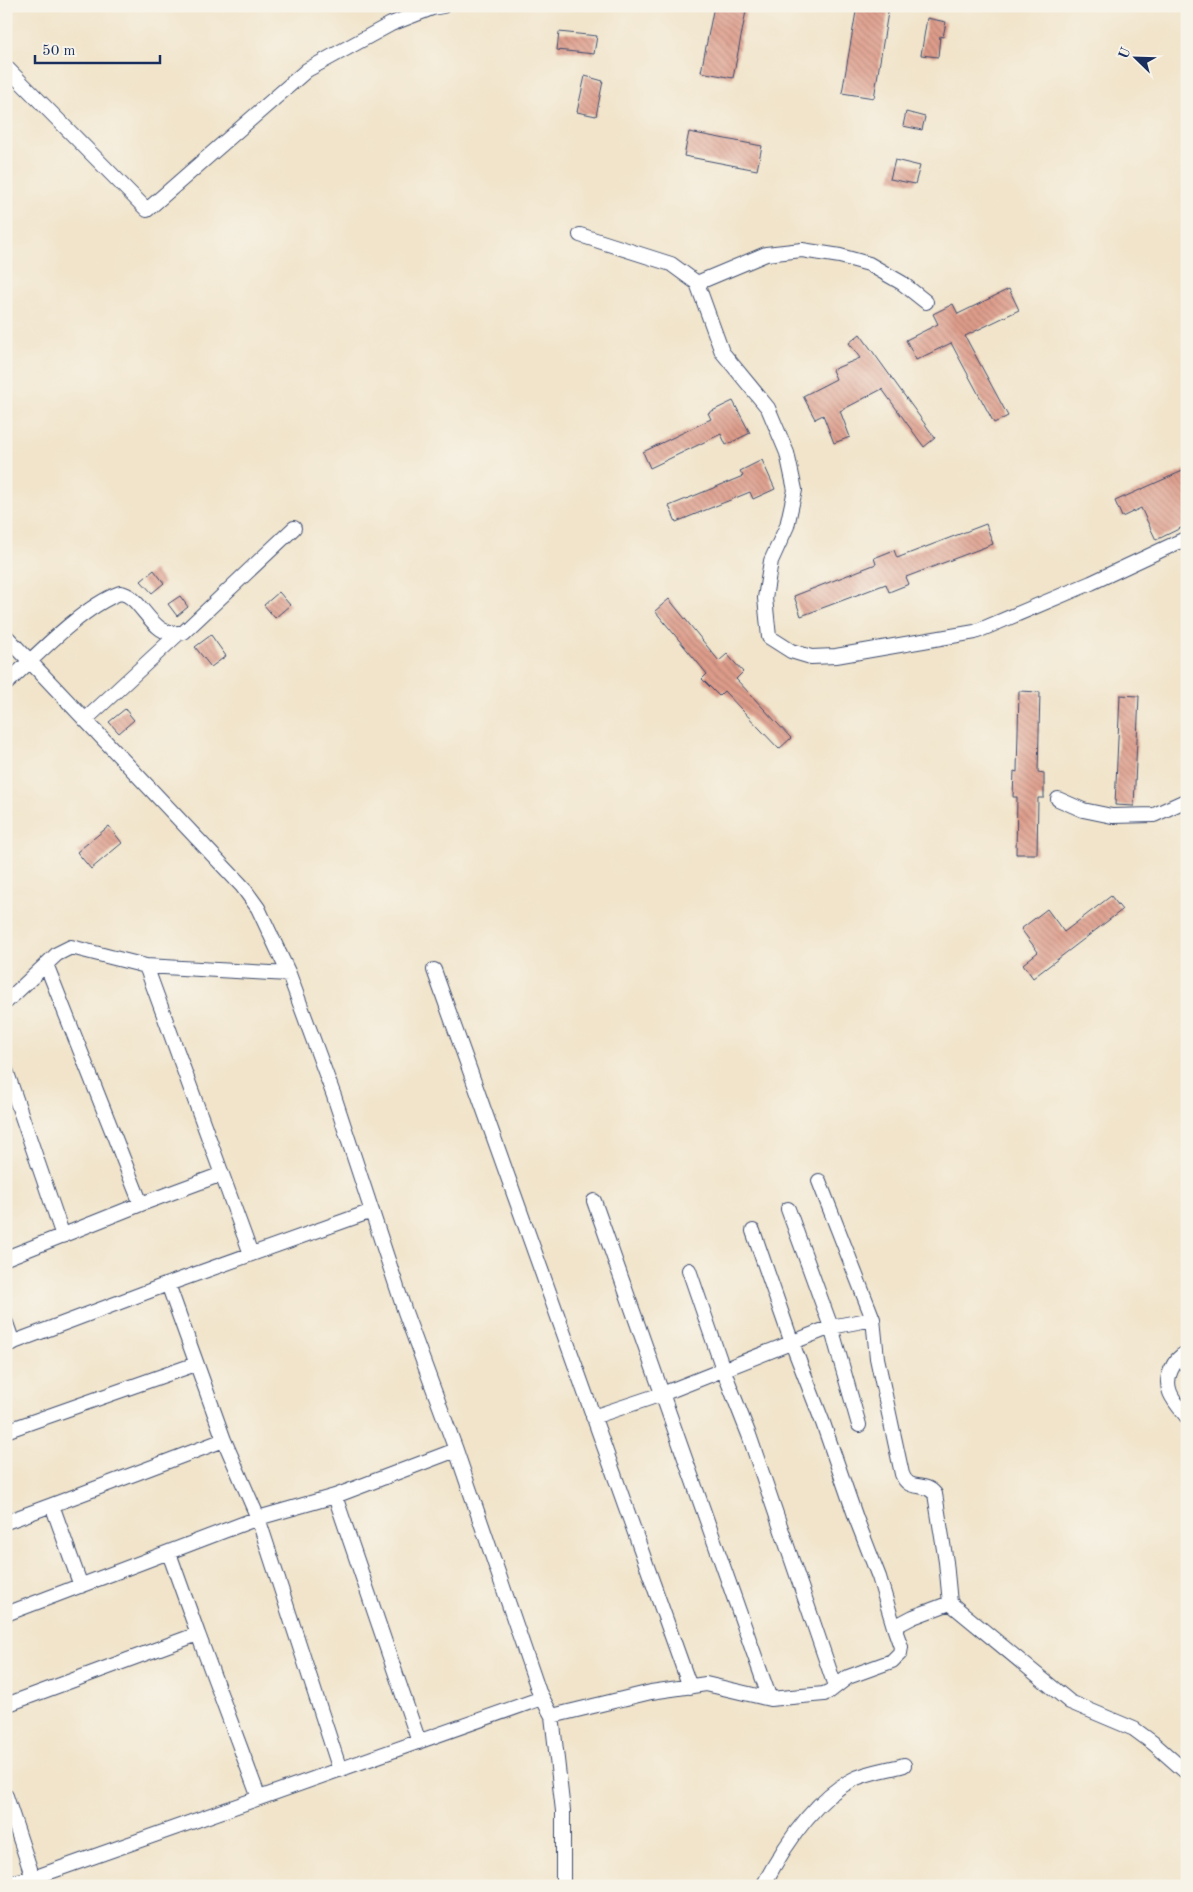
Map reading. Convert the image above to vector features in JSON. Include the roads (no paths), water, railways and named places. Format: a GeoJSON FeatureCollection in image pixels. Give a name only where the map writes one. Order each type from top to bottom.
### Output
{"type":"FeatureCollection","features":[{"type":"Feature","properties":{"kind":"street"},"geometry":{"type":"LineString","coordinates":[[6,67],[147,210],[307,70],[391,24],[432,8],[443,6]]}},
{"type":"Feature","properties":{"kind":"street"},"geometry":{"type":"LineString","coordinates":[[580,235],[671,264],[697,283],[722,352],[768,408],[787,453],[795,490],[787,526],[771,561],[765,598],[769,637],[791,651],[811,657],[836,656],[975,632],[1091,583],[1187,538]]}},
{"type":"Feature","properties":{"kind":"street"},"geometry":{"type":"LineString","coordinates":[[697,283],[766,254],[802,250],[840,256],[870,264],[902,283],[926,302]]}},
{"type":"Feature","properties":{"kind":"street"},"geometry":{"type":"LineString","coordinates":[[85,720],[184,632],[294,528]]}},
{"type":"Feature","properties":{"kind":"street"},"geometry":{"type":"LineString","coordinates":[[6,684],[68,626],[104,600],[120,593],[128,596],[162,630],[170,634],[180,634]]}},
{"type":"Feature","properties":{"kind":"street"},"geometry":{"type":"LineString","coordinates":[[6,636],[242,886],[258,908],[289,974],[334,1096],[405,1312],[456,1450],[539,1692],[552,1716],[564,1811],[563,1886]]}},
{"type":"Feature","properties":{"kind":"street"},"geometry":{"type":"LineString","coordinates":[[1058,799],[1083,810],[1112,816],[1154,815],[1187,800]]}},
{"type":"Feature","properties":{"kind":"street"},"geometry":{"type":"LineString","coordinates":[[6,1002],[57,954],[70,947],[146,966],[289,974]]}},
{"type":"Feature","properties":{"kind":"street"},"geometry":{"type":"LineString","coordinates":[[46,964],[141,1204]]}},
{"type":"Feature","properties":{"kind":"street"},"geometry":{"type":"LineString","coordinates":[[146,966],[251,1254]]}},
{"type":"Feature","properties":{"kind":"street"},"geometry":{"type":"LineString","coordinates":[[434,970],[690,1687]]}},
{"type":"Feature","properties":{"kind":"street"},"geometry":{"type":"LineString","coordinates":[[6,1070],[63,1236]]}},
{"type":"Feature","properties":{"kind":"street"},"geometry":{"type":"LineString","coordinates":[[6,1258],[222,1174]]}},
{"type":"Feature","properties":{"kind":"street"},"geometry":{"type":"LineString","coordinates":[[819,1181],[873,1319],[877,1358],[902,1474],[904,1479],[911,1485],[924,1486],[935,1494],[946,1562],[950,1603],[1070,1702],[1134,1728],[1187,1773]]}},
{"type":"Feature","properties":{"kind":"street"},"geometry":{"type":"LineString","coordinates":[[594,1201],[770,1699]]}},
{"type":"Feature","properties":{"kind":"street"},"geometry":{"type":"LineString","coordinates":[[788,1209],[831,1327],[859,1425]]}},
{"type":"Feature","properties":{"kind":"street"},"geometry":{"type":"LineString","coordinates":[[6,1323],[10,1344],[168,1284],[372,1211]]}},
{"type":"Feature","properties":{"kind":"street"},"geometry":{"type":"LineString","coordinates":[[552,1716],[651,1692],[706,1684],[770,1699],[824,1694],[848,1677],[887,1663],[896,1657],[901,1647],[879,1577],[792,1343],[753,1231]]}},
{"type":"Feature","properties":{"kind":"street"},"geometry":{"type":"LineString","coordinates":[[689,1270],[723,1369],[749,1434],[835,1686]]}},
{"type":"Feature","properties":{"kind":"street"},"geometry":{"type":"LineString","coordinates":[[168,1284],[224,1440],[258,1518],[340,1770]]}},
{"type":"Feature","properties":{"kind":"street"},"geometry":{"type":"LineString","coordinates":[[593,1417],[662,1394],[831,1327],[873,1319]]}},
{"type":"Feature","properties":{"kind":"street"},"geometry":{"type":"LineString","coordinates":[[1187,1352],[1177,1358],[1167,1383],[1170,1395],[1187,1417]]}},
{"type":"Feature","properties":{"kind":"street"},"geometry":{"type":"LineString","coordinates":[[6,1431],[196,1364]]}},
{"type":"Feature","properties":{"kind":"street"},"geometry":{"type":"LineString","coordinates":[[6,1522],[224,1440]]}},
{"type":"Feature","properties":{"kind":"street"},"geometry":{"type":"LineString","coordinates":[[6,1614],[258,1518],[335,1496],[456,1450]]}},
{"type":"Feature","properties":{"kind":"street"},"geometry":{"type":"LineString","coordinates":[[335,1496],[419,1742]]}},
{"type":"Feature","properties":{"kind":"street"},"geometry":{"type":"LineString","coordinates":[[52,1505],[81,1586]]}},
{"type":"Feature","properties":{"kind":"street"},"geometry":{"type":"LineString","coordinates":[[169,1553],[259,1798]]}},
{"type":"Feature","properties":{"kind":"street"},"geometry":{"type":"LineString","coordinates":[[894,1627],[913,1617],[950,1603]]}},
{"type":"Feature","properties":{"kind":"street"},"geometry":{"type":"LineString","coordinates":[[6,1705],[198,1634]]}},
{"type":"Feature","properties":{"kind":"street"},"geometry":{"type":"LineString","coordinates":[[13,1883],[33,1878],[542,1698]]}},
{"type":"Feature","properties":{"kind":"street"},"geometry":{"type":"LineString","coordinates":[[763,1886],[804,1822],[830,1794],[853,1779],[904,1765]]}},
{"type":"Feature","properties":{"kind":"street"},"geometry":{"type":"LineString","coordinates":[[6,1796],[33,1878],[48,1886]]}}]}
